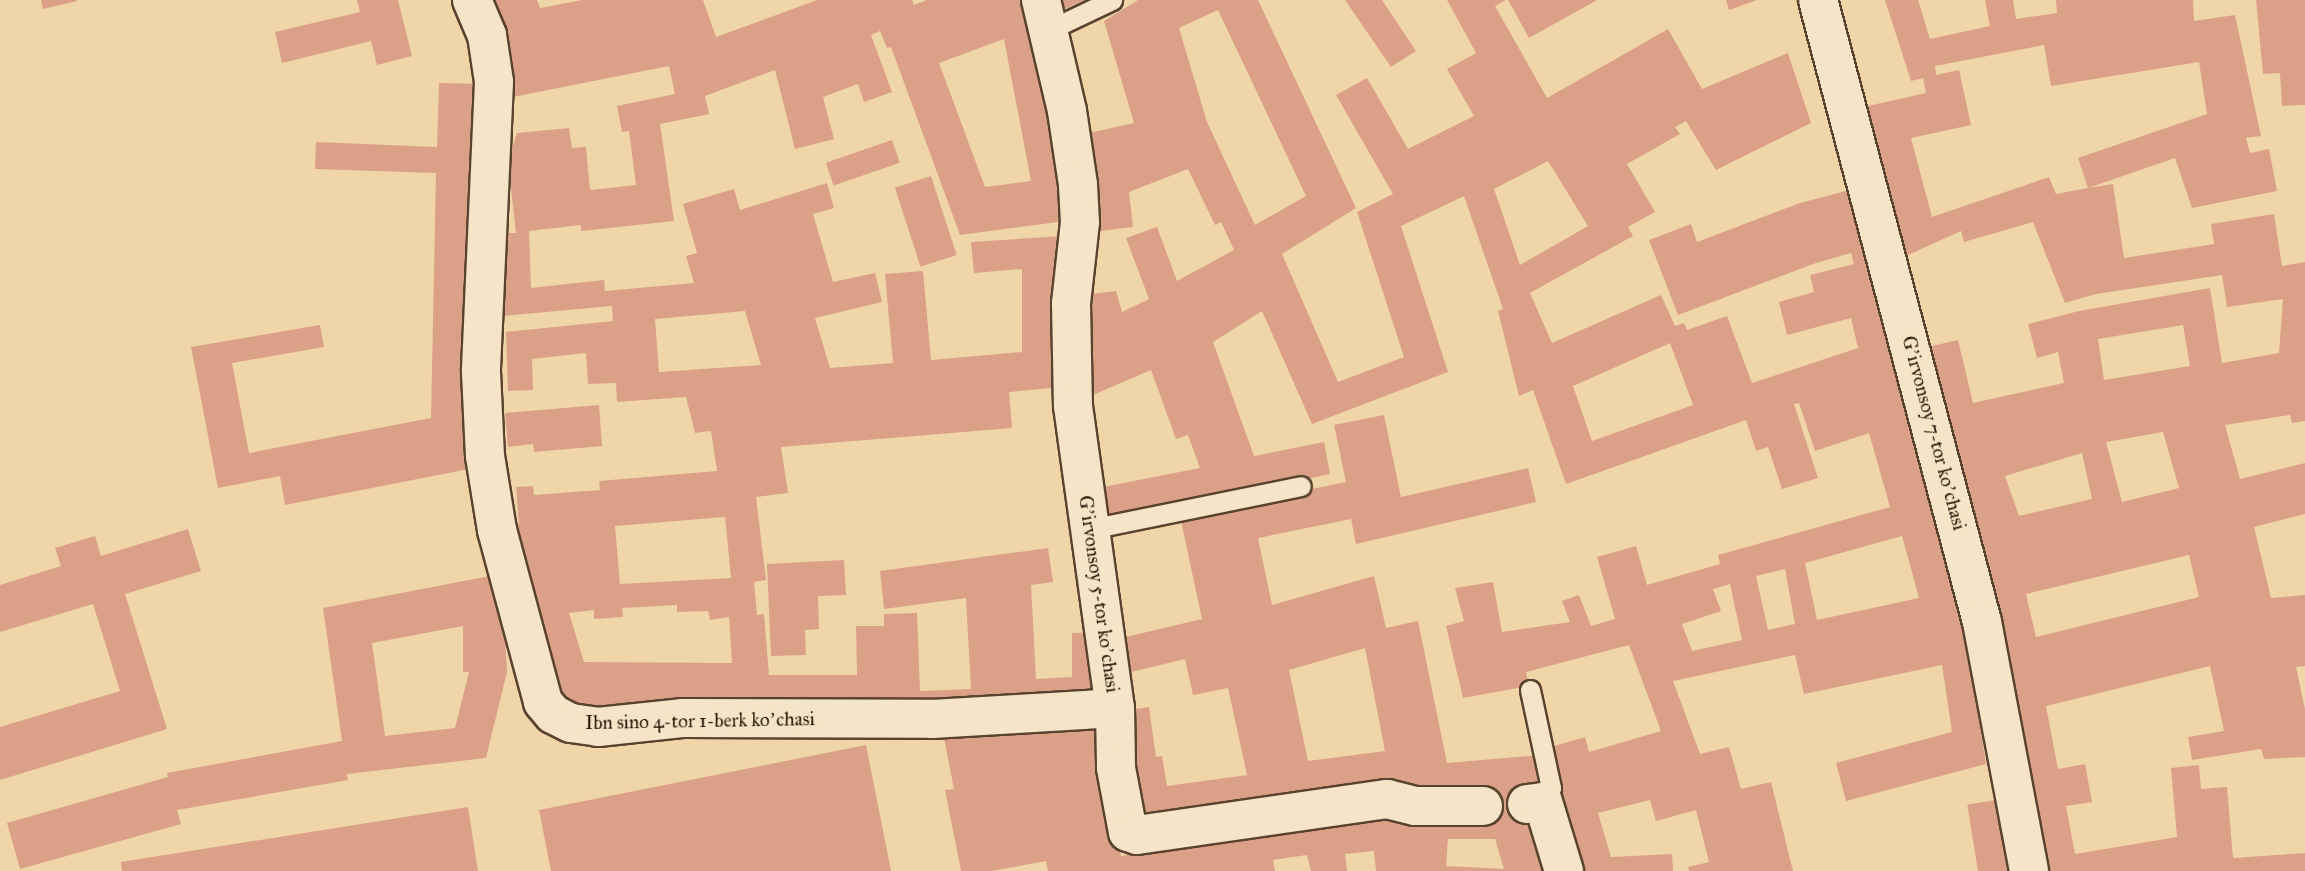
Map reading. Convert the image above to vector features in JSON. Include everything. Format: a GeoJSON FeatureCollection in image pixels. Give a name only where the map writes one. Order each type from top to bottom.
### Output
{"type":"FeatureCollection","features":[{"type":"Feature","properties":{"kind":"street","name":"Ibn sino 4-tor 1-berk koʼchasi"},"geometry":{"type":"LineString","coordinates":[[472,0],[487,35],[494,82],[481,372],[485,456],[496,530],[543,702],[553,714],[571,723],[598,727],[682,718],[932,719],[1115,708]]}},
{"type":"Feature","properties":{"kind":"street","name":"Gʼirvonsoy 7-tor koʼchasi"},"geometry":{"type":"LineString","coordinates":[[1818,0],[1982,622],[2029,871]]}},
{"type":"Feature","properties":{"kind":"street","name":"Gʼirvonsoy 5-tor koʼchasi"},"geometry":{"type":"LineString","coordinates":[[1045,15],[1068,111],[1078,185],[1080,222],[1071,304],[1073,406],[1115,708],[1116,768],[1126,828],[1132,834],[1387,799],[1415,806],[1483,806]]}},
{"type":"Feature","properties":{"kind":"street"},"geometry":{"type":"LineString","coordinates":[[1535,803],[1564,871]]}},
{"type":"Feature","properties":{"kind":"lane"},"geometry":{"type":"LineString","coordinates":[[1045,15],[1112,0]]}},
{"type":"Feature","properties":{"kind":"lane"},"geometry":{"type":"LineString","coordinates":[[1090,529],[1301,486]]}},
{"type":"Feature","properties":{"kind":"lane"},"geometry":{"type":"LineString","coordinates":[[1530,690],[1551,788],[1535,803]]}},
{"type":"Feature","properties":{"kind":"building"},"geometry":{"type":"Polygon","coordinates":[[[41,0],[77,0],[77,1],[43,9],[41,0]]]}},
{"type":"Feature","properties":{"kind":"building"},"geometry":{"type":"Polygon","coordinates":[[[357,0],[398,0],[412,56],[377,65],[371,41],[282,63],[275,32],[360,12],[357,0]]]}},
{"type":"Feature","properties":{"kind":"building"},"geometry":{"type":"Polygon","coordinates":[[[486,0],[537,0],[540,8],[582,0],[703,0],[716,37],[817,0],[912,0],[914,5],[927,0],[1031,0],[1073,220],[960,235],[891,47],[887,48],[880,31],[871,35],[892,92],[864,102],[858,84],[823,97],[834,139],[795,149],[775,70],[705,96],[709,114],[660,124],[674,221],[581,231],[581,225],[529,231],[531,288],[604,280],[605,291],[694,283],[686,256],[697,253],[683,204],[734,189],[740,210],[827,183],[834,208],[813,214],[833,282],[875,273],[882,302],[815,318],[830,368],[893,363],[885,274],[923,271],[931,360],[1022,352],[1022,269],[974,273],[971,242],[1064,236],[1063,387],[1009,392],[1012,428],[781,447],[788,493],[756,497],[766,580],[754,582],[757,615],[764,614],[769,675],[857,675],[856,626],[884,626],[884,614],[917,613],[920,691],[971,689],[966,598],[884,609],[880,571],[1048,548],[1053,582],[1031,585],[1036,679],[1072,677],[1072,633],[1099,632],[1108,698],[565,711],[504,528],[519,524],[516,487],[533,486],[534,495],[600,490],[599,481],[717,471],[711,431],[695,433],[686,397],[617,402],[616,383],[588,384],[586,353],[532,359],[533,390],[508,391],[506,332],[613,321],[612,306],[502,316],[498,233],[516,233],[508,161],[517,133],[569,128],[572,148],[586,147],[590,190],[636,185],[629,131],[622,132],[617,106],[675,94],[669,66],[513,97],[504,51],[486,0]],[[1004,39],[939,63],[985,187],[1031,181],[1004,39]],[[745,311],[655,319],[659,372],[761,365],[745,311]],[[725,517],[615,526],[620,584],[731,578],[725,517]],[[677,605],[622,608],[623,617],[594,619],[594,610],[569,613],[584,662],[732,663],[729,617],[710,620],[708,611],[677,612],[677,605]]]}},
{"type":"Feature","properties":{"kind":"building"},"geometry":{"type":"Polygon","coordinates":[[[1055,0],[1085,0],[1060,11],[1055,0]]]}},
{"type":"Feature","properties":{"kind":"building"},"geometry":{"type":"Polygon","coordinates":[[[1138,0],[1258,0],[1356,208],[1282,254],[1338,382],[1404,357],[1357,212],[1393,194],[1336,95],[1367,78],[1408,149],[1474,116],[1447,69],[1476,53],[1447,0],[1506,0],[1495,6],[1547,98],[1668,29],[1702,89],[1788,53],[1811,123],[1716,170],[1686,121],[1675,127],[1680,134],[1627,164],[1655,212],[1628,227],[1633,236],[1530,293],[1552,343],[1661,295],[1675,326],[1684,323],[1687,330],[1727,316],[1752,383],[1858,348],[1851,318],[1787,335],[1779,302],[1814,292],[1810,275],[1854,264],[1851,253],[1816,263],[1678,315],[1649,240],[1691,224],[1697,242],[1800,203],[1850,190],[1913,418],[1907,421],[1963,619],[1986,764],[1846,801],[1836,763],[1952,732],[1942,665],[1804,694],[1795,655],[1673,681],[1700,754],[1729,747],[1741,789],[1771,782],[1793,871],[1689,871],[1688,867],[1709,862],[1696,810],[1656,821],[1650,800],[1598,813],[1611,857],[1672,854],[1673,871],[1580,871],[1556,794],[1561,792],[1548,748],[1585,737],[1589,752],[1661,731],[1629,645],[1526,672],[1529,686],[1463,698],[1446,626],[1464,621],[1455,588],[1493,582],[1502,632],[1570,622],[1562,601],[1579,595],[1591,626],[1615,619],[1597,557],[1636,546],[1647,585],[1720,564],[1718,555],[1890,507],[1869,433],[1815,451],[1799,403],[1794,404],[1818,478],[1782,489],[1768,447],[1756,451],[1746,420],[1566,484],[1533,390],[1519,396],[1498,311],[1503,309],[1464,196],[1401,226],[1448,372],[1312,424],[1262,311],[1213,342],[1254,456],[1324,442],[1330,474],[1100,522],[1093,489],[1200,468],[1188,435],[1176,439],[1151,370],[1086,398],[1081,295],[1116,291],[1122,312],[1149,299],[1126,238],[1157,227],[1177,281],[1234,250],[1221,222],[1215,225],[1188,169],[1129,192],[1133,227],[1093,232],[1080,135],[1134,123],[1104,21],[1138,0]],[[1218,10],[1179,28],[1207,122],[1255,225],[1306,196],[1218,10]],[[1548,161],[1494,189],[1520,265],[1588,226],[1548,161]],[[1670,343],[1573,386],[1592,441],[1693,405],[1670,343]],[[1902,536],[1805,563],[1817,620],[1919,598],[1902,536]],[[1785,569],[1756,576],[1768,630],[1795,624],[1785,569]],[[1730,584],[1713,589],[1721,611],[1682,624],[1692,651],[1742,640],[1730,584]]]}},
{"type":"Feature","properties":{"kind":"building"},"geometry":{"type":"Polygon","coordinates":[[[1345,0],[1382,0],[1416,51],[1391,67],[1345,0]]]}},
{"type":"Feature","properties":{"kind":"building"},"geometry":{"type":"Polygon","coordinates":[[[1508,0],[1597,0],[1529,38],[1508,0]]]}},
{"type":"Feature","properties":{"kind":"building"},"geometry":{"type":"Polygon","coordinates":[[[1726,0],[1757,0],[1729,10],[1726,0]]]}},
{"type":"Feature","properties":{"kind":"building"},"geometry":{"type":"Polygon","coordinates":[[[1885,0],[1918,0],[1930,39],[1990,26],[1985,0],[2013,0],[2016,19],[2057,13],[2056,0],[2193,0],[2194,21],[2235,15],[2261,136],[2246,138],[2250,153],[2269,149],[2277,191],[2192,208],[2175,158],[2088,188],[2113,184],[2124,258],[2214,244],[2211,224],[2274,214],[2282,266],[2305,262],[2305,421],[2292,423],[2290,415],[2225,425],[2240,479],[2305,463],[2305,514],[2254,527],[2271,598],[2305,595],[2305,666],[2296,667],[2305,709],[2305,757],[2264,759],[2261,749],[2192,760],[2188,737],[2224,731],[2210,666],[2046,706],[2058,769],[2085,764],[2092,802],[2066,806],[2075,854],[2177,837],[2171,768],[2199,765],[2201,789],[2227,787],[2233,858],[2305,853],[2305,871],[2040,871],[1919,349],[1958,340],[1973,403],[2064,383],[2058,352],[2037,358],[2028,324],[2079,311],[2210,288],[2222,363],[2279,353],[2283,299],[2227,307],[2222,275],[2096,294],[2065,303],[2033,222],[1964,242],[1961,231],[1899,259],[1859,108],[1926,93],[1923,78],[1911,81],[1885,0]],[[2044,45],[1935,66],[1936,75],[1959,70],[1971,125],[1911,138],[1932,217],[2049,177],[2056,194],[2088,188],[2078,158],[2207,114],[2199,62],[2051,86],[2044,45]],[[2183,325],[2098,339],[2104,380],[2190,366],[2183,325]],[[2163,432],[2106,442],[2122,502],[2179,488],[2163,432]],[[2082,453],[2005,476],[2019,516],[2092,499],[2082,453]],[[2189,555],[2026,594],[2036,637],[2199,597],[2189,555]]]}},
{"type":"Feature","properties":{"kind":"building"},"geometry":{"type":"Polygon","coordinates":[[[2256,0],[2305,0],[2305,105],[2282,106],[2280,73],[2263,74],[2256,0]]]}},
{"type":"Feature","properties":{"kind":"building"},"geometry":{"type":"Polygon","coordinates":[[[439,83],[481,84],[470,439],[463,441],[469,469],[285,505],[280,476],[218,488],[191,347],[320,325],[324,347],[232,363],[249,453],[431,418],[436,173],[315,169],[316,142],[437,147],[439,83]]]}},
{"type":"Feature","properties":{"kind":"building"},"geometry":{"type":"Polygon","coordinates":[[[892,140],[900,163],[834,185],[826,163],[892,140]]]}},
{"type":"Feature","properties":{"kind":"building"},"geometry":{"type":"Polygon","coordinates":[[[931,176],[957,255],[921,267],[895,188],[931,176]]]}},
{"type":"Feature","properties":{"kind":"building"},"geometry":{"type":"Polygon","coordinates":[[[599,405],[602,446],[534,452],[533,444],[508,447],[505,413],[599,405]]]}},
{"type":"Feature","properties":{"kind":"building"},"geometry":{"type":"Polygon","coordinates":[[[1384,415],[1401,497],[1528,468],[1536,502],[1356,544],[1351,519],[1258,538],[1272,605],[1374,576],[1386,628],[1418,621],[1447,763],[1542,755],[1549,871],[1376,871],[1374,851],[1345,854],[1347,871],[1311,871],[1307,855],[1273,860],[1275,871],[1048,871],[1046,861],[992,871],[961,871],[945,790],[954,789],[942,728],[1098,717],[1104,767],[1121,856],[1422,804],[1418,784],[1141,819],[1129,710],[1149,707],[1156,757],[1162,756],[1167,786],[1247,775],[1228,688],[1193,695],[1185,659],[1119,675],[1113,640],[1202,619],[1180,516],[1346,482],[1334,425],[1384,415]],[[1365,648],[1289,670],[1308,761],[1385,751],[1365,648]],[[1448,839],[1446,866],[1504,869],[1495,839],[1448,839]]]}},
{"type":"Feature","properties":{"kind":"building"},"geometry":{"type":"Polygon","coordinates":[[[188,529],[201,571],[125,594],[167,729],[0,780],[0,727],[120,691],[93,604],[0,632],[0,585],[61,566],[55,548],[95,536],[101,556],[188,529]]]}},
{"type":"Feature","properties":{"kind":"building"},"geometry":{"type":"Polygon","coordinates":[[[844,560],[846,595],[818,596],[819,629],[805,630],[806,655],[771,656],[767,564],[844,560]]]}},
{"type":"Feature","properties":{"kind":"building"},"geometry":{"type":"Polygon","coordinates":[[[495,575],[504,618],[507,672],[486,758],[347,774],[348,780],[177,810],[181,824],[20,869],[7,823],[168,777],[167,773],[342,741],[323,608],[495,575]],[[463,626],[372,643],[385,736],[455,728],[469,672],[463,672],[463,626]]]}},
{"type":"Feature","properties":{"kind":"building"},"geometry":{"type":"Polygon","coordinates":[[[866,745],[891,871],[551,871],[539,810],[866,745]]]}},
{"type":"Feature","properties":{"kind":"building"},"geometry":{"type":"Polygon","coordinates":[[[1996,800],[2007,871],[1978,871],[1967,805],[1996,800]]]}},
{"type":"Feature","properties":{"kind":"building"},"geometry":{"type":"Polygon","coordinates":[[[468,807],[478,871],[122,871],[121,862],[468,807]]]}}]}
